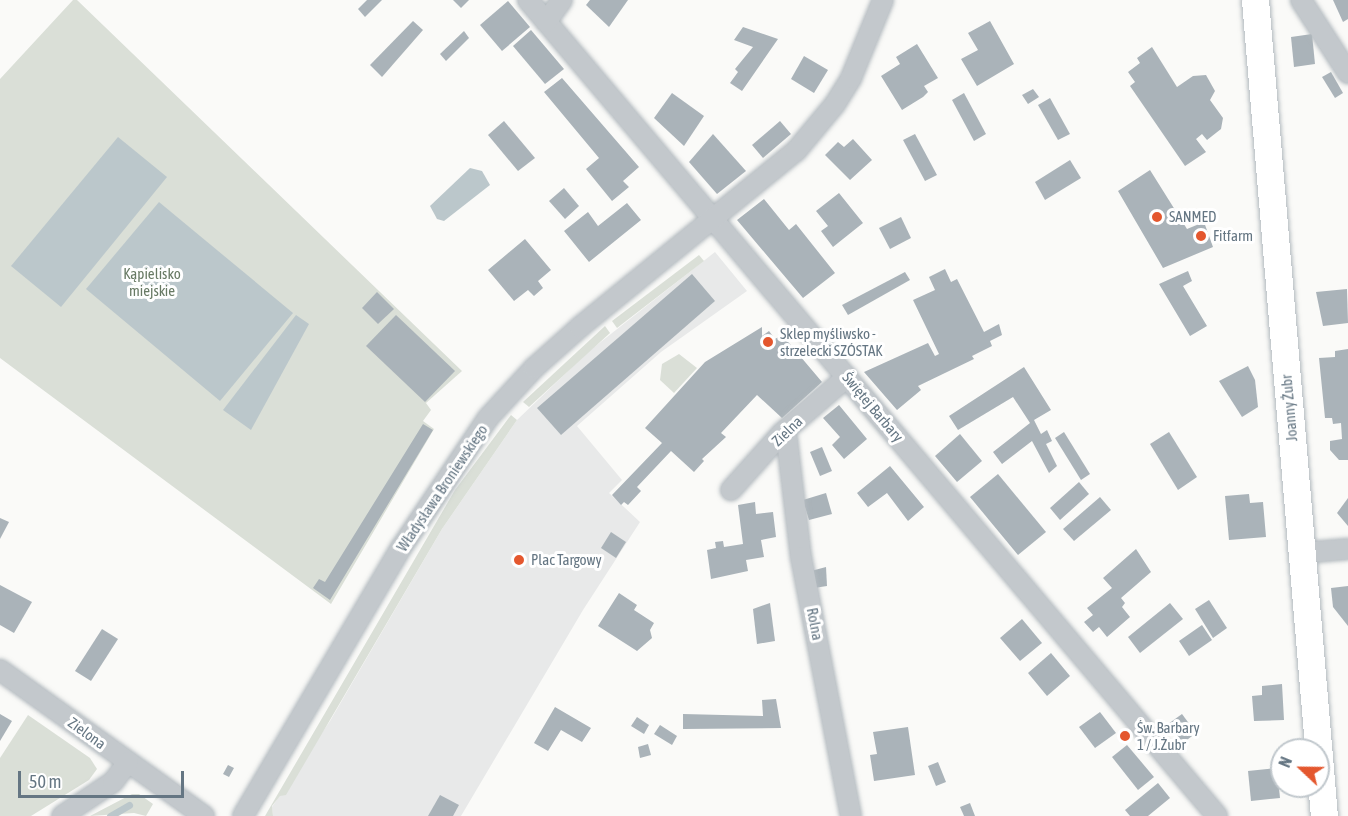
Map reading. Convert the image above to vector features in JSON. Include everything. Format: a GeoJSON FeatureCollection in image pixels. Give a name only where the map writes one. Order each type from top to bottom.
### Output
{"type":"FeatureCollection","features":[{"type":"Feature","properties":{"kind":"street","name":"Świętej Barbary"},"geometry":{"type":"LineString","coordinates":[[528,0],[1216,816]]}},
{"type":"Feature","properties":{"kind":"street"},"geometry":{"type":"LineString","coordinates":[[546,22],[562,0]]}},
{"type":"Feature","properties":{"kind":"street","name":"Władysława Broniewskiego"},"geometry":{"type":"LineString","coordinates":[[243,816],[401,548],[488,418],[572,334],[796,151],[817,129],[850,78],[883,0]]}},
{"type":"Feature","properties":{"kind":"street","name":"Joanny Żubr"},"geometry":{"type":"LineString","coordinates":[[1255,0],[1324,816]]}},
{"type":"Feature","properties":{"kind":"street"},"geometry":{"type":"LineString","coordinates":[[1301,0],[1348,73]]}},
{"type":"Feature","properties":{"kind":"street","name":"Zielna"},"geometry":{"type":"LineString","coordinates":[[731,490],[782,433],[847,376]]}},
{"type":"Feature","properties":{"kind":"street","name":"Rolna"},"geometry":{"type":"LineString","coordinates":[[782,433],[787,440],[801,557],[851,816]]}},
{"type":"Feature","properties":{"kind":"street"},"geometry":{"type":"LineString","coordinates":[[1302,553],[1348,549]]}},
{"type":"Feature","properties":{"kind":"street","name":"Zielona"},"geometry":{"type":"LineString","coordinates":[[0,670],[204,816]]}},
{"type":"Feature","properties":{"kind":"street"},"geometry":{"type":"LineString","coordinates":[[62,816],[113,782],[128,762]]}},
{"type":"Feature","properties":{"kind":"shaded area"},"geometry":{"type":"Polygon","coordinates":[[[118,137],[167,177],[61,307],[11,266],[118,137]]]}},
{"type":"Feature","properties":{"kind":"shaded area"},"geometry":{"type":"Polygon","coordinates":[[[470,168],[482,171],[490,185],[444,221],[437,219],[430,206],[470,168]]]}},
{"type":"Feature","properties":{"kind":"shaded area"},"geometry":{"type":"Polygon","coordinates":[[[159,202],[293,313],[220,401],[86,289],[159,202]]]}},
{"type":"Feature","properties":{"kind":"shaded area","name":"Plac Targowy"},"geometry":{"type":"Polygon","coordinates":[[[715,252],[747,291],[661,352],[577,426],[622,480],[609,493],[640,522],[583,610],[461,816],[273,816],[272,807],[330,721],[442,529],[517,420],[588,352],[715,252]]]}},
{"type":"Feature","properties":{"kind":"shaded area"},"geometry":{"type":"Polygon","coordinates":[[[296,315],[309,324],[251,430],[223,410],[296,315]]]}},
{"type":"Feature","properties":{"kind":"green space","name":"Kąpielisko miejskie"},"geometry":{"type":"Polygon","coordinates":[[[73,0],[77,0],[462,371],[426,403],[431,410],[423,421],[434,429],[331,604],[0,358],[0,79],[73,0]]]}},
{"type":"Feature","properties":{"kind":"green space"},"geometry":{"type":"Polygon","coordinates":[[[699,255],[704,261],[617,328],[612,321],[699,255]]]}},
{"type":"Feature","properties":{"kind":"green space"},"geometry":{"type":"Polygon","coordinates":[[[605,326],[610,333],[529,407],[523,402],[605,326]]]}},
{"type":"Feature","properties":{"kind":"green space"},"geometry":{"type":"Polygon","coordinates":[[[679,354],[697,368],[674,393],[660,380],[662,364],[679,354]]]}},
{"type":"Feature","properties":{"kind":"green space"},"geometry":{"type":"Polygon","coordinates":[[[511,415],[517,420],[442,529],[286,795],[280,796],[272,806],[273,816],[265,816],[455,490],[511,415]]]}},
{"type":"Feature","properties":{"kind":"green space"},"geometry":{"type":"Polygon","coordinates":[[[28,715],[90,758],[97,769],[89,780],[31,816],[0,816],[0,758],[28,715]]]}},
{"type":"Feature","properties":{"kind":"green space"},"geometry":{"type":"Polygon","coordinates":[[[132,794],[139,794],[153,804],[146,816],[134,813],[90,816],[132,794]]]}},
{"type":"Feature","properties":{"kind":"building"},"geometry":{"type":"Polygon","coordinates":[[[367,0],[382,0],[365,17],[358,9],[367,0]]]}},
{"type":"Feature","properties":{"kind":"building"},"geometry":{"type":"Polygon","coordinates":[[[453,0],[469,0],[461,8],[453,0]]]}},
{"type":"Feature","properties":{"kind":"building"},"geometry":{"type":"Polygon","coordinates":[[[590,0],[628,0],[609,27],[586,5],[590,0]]]}},
{"type":"Feature","properties":{"kind":"building"},"geometry":{"type":"Polygon","coordinates":[[[1333,0],[1348,0],[1348,19],[1343,22],[1333,0]]]}},
{"type":"Feature","properties":{"kind":"building"},"geometry":{"type":"Polygon","coordinates":[[[508,1],[530,27],[502,51],[480,25],[508,1]]]}},
{"type":"Feature","properties":{"kind":"building"},"geometry":{"type":"Polygon","coordinates":[[[413,21],[423,30],[382,77],[370,65],[413,21]]]}},
{"type":"Feature","properties":{"kind":"building"},"geometry":{"type":"Polygon","coordinates":[[[990,21],[1014,64],[977,86],[961,59],[978,50],[968,33],[990,21]]]}},
{"type":"Feature","properties":{"kind":"building"},"geometry":{"type":"Polygon","coordinates":[[[743,27],[778,39],[742,91],[730,83],[738,72],[735,69],[753,47],[734,40],[743,27]]]}},
{"type":"Feature","properties":{"kind":"building"},"geometry":{"type":"Polygon","coordinates":[[[531,30],[564,69],[545,84],[513,46],[531,30]]]}},
{"type":"Feature","properties":{"kind":"building"},"geometry":{"type":"Polygon","coordinates":[[[464,31],[469,38],[446,61],[440,54],[464,31]]]}},
{"type":"Feature","properties":{"kind":"building"},"geometry":{"type":"Polygon","coordinates":[[[1312,34],[1315,64],[1294,67],[1291,37],[1312,34]]]}},
{"type":"Feature","properties":{"kind":"building"},"geometry":{"type":"Polygon","coordinates":[[[917,44],[938,78],[924,86],[928,92],[923,97],[902,110],[881,76],[900,64],[896,57],[917,44]]]}},
{"type":"Feature","properties":{"kind":"building"},"geometry":{"type":"Polygon","coordinates":[[[1152,47],[1177,87],[1193,76],[1206,75],[1215,91],[1210,100],[1223,118],[1221,129],[1207,140],[1202,134],[1196,139],[1206,152],[1185,166],[1130,86],[1135,82],[1128,72],[1140,63],[1137,58],[1152,47]]]}},
{"type":"Feature","properties":{"kind":"building"},"geometry":{"type":"Polygon","coordinates":[[[804,56],[828,70],[814,93],[791,79],[804,56]]]}},
{"type":"Feature","properties":{"kind":"building"},"geometry":{"type":"Polygon","coordinates":[[[1331,72],[1343,93],[1335,98],[1322,77],[1331,72]]]}},
{"type":"Feature","properties":{"kind":"building"},"geometry":{"type":"Polygon","coordinates":[[[562,78],[639,167],[623,181],[629,187],[612,201],[586,169],[599,158],[544,92],[562,78]]]}},
{"type":"Feature","properties":{"kind":"building"},"geometry":{"type":"Polygon","coordinates":[[[1033,89],[1039,97],[1028,104],[1022,95],[1033,89]]]}},
{"type":"Feature","properties":{"kind":"building"},"geometry":{"type":"Polygon","coordinates":[[[672,93],[704,116],[684,146],[654,118],[672,93]]]}},
{"type":"Feature","properties":{"kind":"building"},"geometry":{"type":"Polygon","coordinates":[[[964,93],[986,134],[974,141],[952,100],[964,93]]]}},
{"type":"Feature","properties":{"kind":"building"},"geometry":{"type":"Polygon","coordinates":[[[1050,98],[1070,134],[1058,140],[1038,105],[1050,98]]]}},
{"type":"Feature","properties":{"kind":"building"},"geometry":{"type":"Polygon","coordinates":[[[504,121],[535,158],[518,171],[488,135],[504,121]]]}},
{"type":"Feature","properties":{"kind":"building"},"geometry":{"type":"Polygon","coordinates":[[[780,121],[791,134],[763,158],[752,145],[780,121]]]}},
{"type":"Feature","properties":{"kind":"building"},"geometry":{"type":"Polygon","coordinates":[[[713,134],[746,171],[717,194],[689,162],[713,134]]]}},
{"type":"Feature","properties":{"kind":"building"},"geometry":{"type":"Polygon","coordinates":[[[915,134],[937,175],[925,181],[903,140],[915,134]]]}},
{"type":"Feature","properties":{"kind":"building"},"geometry":{"type":"Polygon","coordinates":[[[853,139],[872,160],[850,180],[825,155],[838,142],[844,147],[853,139]]]}},
{"type":"Feature","properties":{"kind":"building"},"geometry":{"type":"Polygon","coordinates":[[[1070,160],[1081,178],[1045,200],[1035,182],[1070,160]]]}},
{"type":"Feature","properties":{"kind":"building","name":"SANMED"},"geometry":{"type":"Polygon","coordinates":[[[1150,170],[1187,229],[1204,222],[1213,247],[1163,268],[1118,191],[1150,170]]]}},
{"type":"Feature","properties":{"kind":"building"},"geometry":{"type":"Polygon","coordinates":[[[564,188],[579,206],[565,219],[549,201],[564,188]]]}},
{"type":"Feature","properties":{"kind":"building"},"geometry":{"type":"Polygon","coordinates":[[[839,193],[863,223],[833,247],[821,231],[828,226],[816,211],[839,193]]]}},
{"type":"Feature","properties":{"kind":"building"},"geometry":{"type":"Polygon","coordinates":[[[764,199],[789,230],[796,224],[835,273],[803,298],[737,220],[764,199]]]}},
{"type":"Feature","properties":{"kind":"building"},"geometry":{"type":"Polygon","coordinates":[[[627,203],[641,220],[589,262],[564,231],[588,212],[598,226],[627,203]]]}},
{"type":"Feature","properties":{"kind":"building"},"geometry":{"type":"Polygon","coordinates":[[[901,217],[911,238],[890,249],[879,228],[901,217]]]}},
{"type":"Feature","properties":{"kind":"building"},"geometry":{"type":"Polygon","coordinates":[[[525,239],[551,270],[538,281],[543,288],[534,296],[528,290],[514,301],[488,270],[525,239]]]}},
{"type":"Feature","properties":{"kind":"building"},"geometry":{"type":"Polygon","coordinates":[[[945,269],[951,282],[957,279],[984,332],[999,324],[1002,335],[990,341],[992,346],[972,356],[974,359],[918,386],[921,390],[897,410],[864,372],[928,343],[935,356],[939,354],[913,300],[935,290],[929,277],[945,269]]]}},
{"type":"Feature","properties":{"kind":"building"},"geometry":{"type":"Polygon","coordinates":[[[1188,271],[1192,281],[1183,286],[1207,326],[1190,336],[1159,284],[1188,271]]]}},
{"type":"Feature","properties":{"kind":"building"},"geometry":{"type":"Polygon","coordinates":[[[905,272],[910,280],[848,315],[842,305],[905,272]]]}},
{"type":"Feature","properties":{"kind":"building"},"geometry":{"type":"Polygon","coordinates":[[[692,274],[715,301],[561,435],[537,408],[692,274]]]}},
{"type":"Feature","properties":{"kind":"building"},"geometry":{"type":"Polygon","coordinates":[[[1347,289],[1348,323],[1323,326],[1316,292],[1347,289]]]}},
{"type":"Feature","properties":{"kind":"building"},"geometry":{"type":"Polygon","coordinates":[[[377,292],[394,309],[378,324],[362,308],[377,292]]]}},
{"type":"Feature","properties":{"kind":"building"},"geometry":{"type":"Polygon","coordinates":[[[396,315],[455,371],[425,402],[366,346],[396,315]]]}},
{"type":"Feature","properties":{"kind":"building"},"geometry":{"type":"Polygon","coordinates":[[[762,327],[762,336],[769,331],[775,339],[780,336],[778,330],[822,382],[782,418],[757,395],[721,433],[726,437],[702,459],[704,461],[694,472],[671,451],[637,487],[641,491],[628,505],[624,502],[621,505],[612,495],[662,443],[645,428],[705,362],[762,327]]]}},
{"type":"Feature","properties":{"kind":"building"},"geometry":{"type":"Polygon","coordinates":[[[1348,349],[1348,460],[1339,460],[1330,450],[1330,441],[1342,439],[1341,423],[1333,424],[1332,418],[1325,418],[1319,358],[1335,357],[1335,351],[1348,349]]]}},
{"type":"Feature","properties":{"kind":"building"},"geometry":{"type":"Polygon","coordinates":[[[1248,366],[1255,380],[1258,407],[1242,417],[1219,381],[1248,366]]]}},
{"type":"Feature","properties":{"kind":"building"},"geometry":{"type":"Polygon","coordinates":[[[1024,367],[1051,410],[1034,420],[1041,434],[1047,430],[1052,441],[1046,444],[1057,466],[1049,473],[1032,441],[1002,464],[993,452],[1030,423],[1013,397],[958,430],[949,416],[1024,367]]]}},
{"type":"Feature","properties":{"kind":"building"},"geometry":{"type":"Polygon","coordinates":[[[839,405],[867,439],[844,459],[832,445],[840,437],[823,418],[839,405]]]}},
{"type":"Feature","properties":{"kind":"building"},"geometry":{"type":"Polygon","coordinates":[[[423,424],[433,430],[330,600],[313,588],[319,579],[325,582],[423,424]]]}},
{"type":"Feature","properties":{"kind":"building"},"geometry":{"type":"Polygon","coordinates":[[[1064,432],[1090,474],[1081,480],[1055,438],[1064,432]]]}},
{"type":"Feature","properties":{"kind":"building"},"geometry":{"type":"Polygon","coordinates":[[[1169,432],[1197,477],[1178,490],[1150,444],[1169,432]]]}},
{"type":"Feature","properties":{"kind":"building"},"geometry":{"type":"Polygon","coordinates":[[[960,434],[982,461],[957,482],[935,456],[960,434]]]}},
{"type":"Feature","properties":{"kind":"building"},"geometry":{"type":"Polygon","coordinates":[[[822,447],[832,471],[820,476],[810,452],[822,447]]]}},
{"type":"Feature","properties":{"kind":"building"},"geometry":{"type":"Polygon","coordinates":[[[890,466],[924,507],[908,521],[887,493],[868,507],[857,493],[890,466]]]}},
{"type":"Feature","properties":{"kind":"building"},"geometry":{"type":"Polygon","coordinates":[[[998,474],[1046,532],[1018,555],[970,497],[998,474]]]}},
{"type":"Feature","properties":{"kind":"building"},"geometry":{"type":"Polygon","coordinates":[[[1079,482],[1089,494],[1060,520],[1050,508],[1079,482]]]}},
{"type":"Feature","properties":{"kind":"building"},"geometry":{"type":"Polygon","coordinates":[[[826,493],[832,514],[809,520],[803,500],[826,493]]]}},
{"type":"Feature","properties":{"kind":"building"},"geometry":{"type":"Polygon","coordinates":[[[1249,494],[1250,503],[1263,502],[1266,537],[1229,540],[1225,496],[1249,494]]]}},
{"type":"Feature","properties":{"kind":"building"},"geometry":{"type":"Polygon","coordinates":[[[1100,497],[1111,510],[1074,541],[1063,529],[1100,497]]]}},
{"type":"Feature","properties":{"kind":"building"},"geometry":{"type":"Polygon","coordinates":[[[1348,498],[1348,526],[1337,513],[1348,498]]]}},
{"type":"Feature","properties":{"kind":"building"},"geometry":{"type":"Polygon","coordinates":[[[755,502],[756,514],[773,512],[776,537],[761,540],[764,557],[746,560],[748,571],[711,579],[707,550],[716,548],[715,542],[723,541],[724,547],[743,544],[738,505],[755,502]]]}},
{"type":"Feature","properties":{"kind":"building"},"geometry":{"type":"Polygon","coordinates":[[[0,518],[9,522],[0,539],[0,518]]]}},
{"type":"Feature","properties":{"kind":"building"},"geometry":{"type":"Polygon","coordinates":[[[611,532],[626,542],[616,558],[601,548],[611,532]]]}},
{"type":"Feature","properties":{"kind":"building"},"geometry":{"type":"Polygon","coordinates":[[[1136,549],[1151,572],[1121,598],[1125,603],[1122,607],[1130,617],[1107,637],[1099,627],[1093,632],[1084,622],[1093,615],[1087,608],[1112,588],[1103,578],[1136,549]]]}},
{"type":"Feature","properties":{"kind":"building"},"geometry":{"type":"Polygon","coordinates":[[[826,567],[827,586],[814,588],[811,571],[826,567]]]}},
{"type":"Feature","properties":{"kind":"building"},"geometry":{"type":"Polygon","coordinates":[[[0,585],[32,602],[14,633],[0,625],[0,585]]]}},
{"type":"Feature","properties":{"kind":"building"},"geometry":{"type":"Polygon","coordinates":[[[1348,586],[1348,626],[1333,607],[1331,588],[1348,586]]]}},
{"type":"Feature","properties":{"kind":"building"},"geometry":{"type":"Polygon","coordinates":[[[619,593],[637,605],[634,610],[654,623],[650,630],[652,638],[637,651],[598,626],[619,593]]]}},
{"type":"Feature","properties":{"kind":"building"},"geometry":{"type":"Polygon","coordinates":[[[1209,600],[1227,628],[1213,638],[1195,609],[1209,600]]]}},
{"type":"Feature","properties":{"kind":"building"},"geometry":{"type":"Polygon","coordinates":[[[770,603],[775,641],[757,644],[753,609],[770,603]]]}},
{"type":"Feature","properties":{"kind":"building"},"geometry":{"type":"Polygon","coordinates":[[[1170,603],[1183,619],[1140,653],[1128,637],[1170,603]]]}},
{"type":"Feature","properties":{"kind":"building"},"geometry":{"type":"Polygon","coordinates":[[[1022,619],[1042,643],[1020,661],[1000,638],[1022,619]]]}},
{"type":"Feature","properties":{"kind":"building"},"geometry":{"type":"Polygon","coordinates":[[[1202,625],[1212,640],[1189,656],[1179,641],[1202,625]]]}},
{"type":"Feature","properties":{"kind":"building"},"geometry":{"type":"Polygon","coordinates":[[[102,629],[118,639],[91,681],[75,671],[102,629]]]}},
{"type":"Feature","properties":{"kind":"building"},"geometry":{"type":"Polygon","coordinates":[[[1051,653],[1070,676],[1047,696],[1028,673],[1051,653]]]}},
{"type":"Feature","properties":{"kind":"building"},"geometry":{"type":"Polygon","coordinates":[[[1282,684],[1284,720],[1254,721],[1252,696],[1262,695],[1262,686],[1282,684]]]}},
{"type":"Feature","properties":{"kind":"building"},"geometry":{"type":"Polygon","coordinates":[[[776,699],[781,728],[683,729],[683,714],[763,716],[762,700],[776,699]]]}},
{"type":"Feature","properties":{"kind":"building"},"geometry":{"type":"Polygon","coordinates":[[[555,707],[591,728],[582,742],[561,730],[548,751],[534,743],[555,707]]]}},
{"type":"Feature","properties":{"kind":"building"},"geometry":{"type":"Polygon","coordinates":[[[1100,712],[1116,733],[1095,748],[1079,727],[1100,712]]]}},
{"type":"Feature","properties":{"kind":"building"},"geometry":{"type":"Polygon","coordinates":[[[0,714],[12,721],[0,741],[0,714]]]}},
{"type":"Feature","properties":{"kind":"building"},"geometry":{"type":"Polygon","coordinates":[[[1182,714],[1196,733],[1183,743],[1168,724],[1182,714]]]}},
{"type":"Feature","properties":{"kind":"building"},"geometry":{"type":"Polygon","coordinates":[[[637,717],[649,725],[644,734],[631,726],[637,717]]]}},
{"type":"Feature","properties":{"kind":"building"},"geometry":{"type":"Polygon","coordinates":[[[660,725],[677,736],[672,745],[654,734],[660,725]]]}},
{"type":"Feature","properties":{"kind":"building"},"geometry":{"type":"Polygon","coordinates":[[[908,727],[915,775],[874,781],[870,755],[877,754],[873,732],[908,727]]]}},
{"type":"Feature","properties":{"kind":"building"},"geometry":{"type":"Polygon","coordinates":[[[648,744],[651,755],[640,758],[638,747],[648,744]]]}},
{"type":"Feature","properties":{"kind":"building"},"geometry":{"type":"Polygon","coordinates":[[[1127,745],[1154,777],[1138,790],[1112,757],[1127,745]]]}},
{"type":"Feature","properties":{"kind":"building"},"geometry":{"type":"Polygon","coordinates":[[[938,762],[946,782],[936,786],[928,766],[938,762]]]}},
{"type":"Feature","properties":{"kind":"building"},"geometry":{"type":"Polygon","coordinates":[[[228,765],[234,768],[229,777],[223,774],[228,765]]]}},
{"type":"Feature","properties":{"kind":"building"},"geometry":{"type":"Polygon","coordinates":[[[1270,769],[1270,798],[1280,798],[1251,801],[1248,771],[1270,769]]]}},
{"type":"Feature","properties":{"kind":"building"},"geometry":{"type":"Polygon","coordinates":[[[1158,783],[1170,798],[1148,816],[1130,816],[1125,810],[1158,783]]]}},
{"type":"Feature","properties":{"kind":"building"},"geometry":{"type":"Polygon","coordinates":[[[440,795],[459,805],[453,816],[428,816],[440,795]]]}},
{"type":"Feature","properties":{"kind":"building"},"geometry":{"type":"Polygon","coordinates":[[[970,803],[975,816],[964,816],[960,807],[970,803]]]}},
{"type":"Feature","properties":{"kind":"waterway"},"geometry":{"type":"LineString","coordinates":[[110,816],[129,805]]}},
{"type":"Feature","properties":{"kind":"place","name":"SANMED"},"geometry":{"type":"Point","coordinates":[1157,217]}},
{"type":"Feature","properties":{"kind":"place","name":"Fitfarm"},"geometry":{"type":"Point","coordinates":[1201,236]}},
{"type":"Feature","properties":{"kind":"place","name":"Sklep myśliwsko - strzelecki SZÓSTAK"},"geometry":{"type":"Point","coordinates":[768,342]}},
{"type":"Feature","properties":{"kind":"place","name":"Plac Targowy"},"geometry":{"type":"Point","coordinates":[519,560]}},
{"type":"Feature","properties":{"kind":"place","name":"Św. Barbary 1 / J.Żubr"},"geometry":{"type":"Point","coordinates":[1125,736]}}]}
